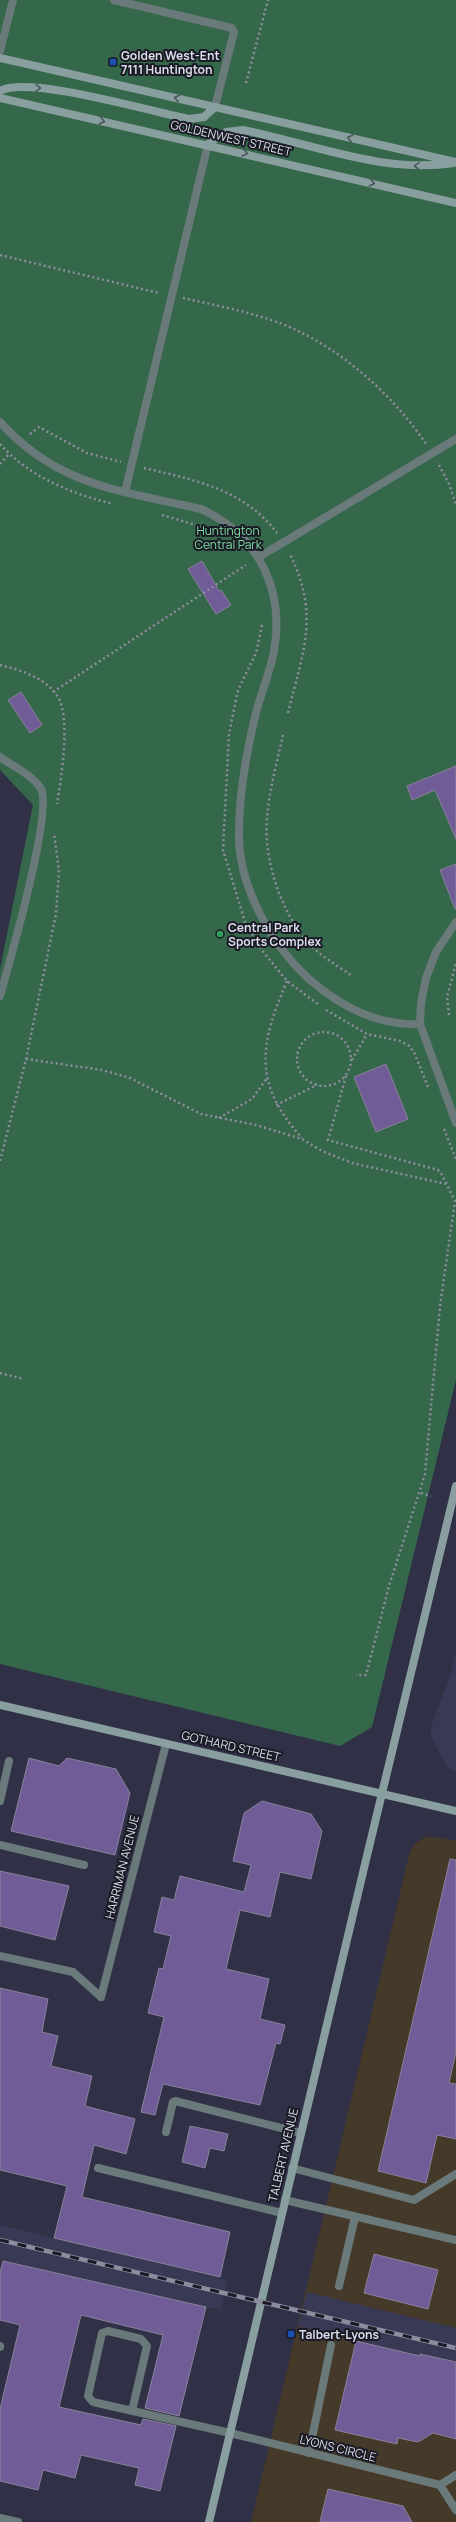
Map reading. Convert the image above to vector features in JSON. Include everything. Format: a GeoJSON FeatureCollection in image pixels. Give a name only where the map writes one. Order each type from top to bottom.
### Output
{"type":"FeatureCollection","features":[{"type":"Feature","properties":{"kind":"street"},"geometry":{"type":"LineString","coordinates":[[0,51],[13,0]]}},
{"type":"Feature","properties":{"kind":"street"},"geometry":{"type":"LineString","coordinates":[[0,91],[35,87],[62,90],[189,119],[204,117],[215,107],[234,32],[232,28],[114,0]]}},
{"type":"Feature","properties":{"kind":"street"},"geometry":{"type":"LineString","coordinates":[[0,58],[456,162]]}},
{"type":"Feature","properties":{"kind":"street","name":"GOLDENWEST STREET"},"geometry":{"type":"LineString","coordinates":[[0,98],[208,144],[456,203]]}},
{"type":"Feature","properties":{"kind":"street"},"geometry":{"type":"LineString","coordinates":[[124,492],[208,144],[226,132],[244,130],[402,166],[429,167],[456,162]]}},
{"type":"Feature","properties":{"kind":"street"},"geometry":{"type":"LineString","coordinates":[[0,422],[19,444],[60,471],[87,482],[124,492],[201,509],[218,517],[246,540],[259,557],[270,583],[276,616],[274,651],[256,716],[242,779],[238,835],[246,880],[266,928],[296,967],[321,989],[346,1006],[375,1019],[390,1024],[420,1024]]}},
{"type":"Feature","properties":{"kind":"street"},"geometry":{"type":"LineString","coordinates":[[259,557],[456,439]]}},
{"type":"Feature","properties":{"kind":"street"},"geometry":{"type":"LineString","coordinates":[[0,757],[29,776],[41,789],[43,805],[38,844],[16,943],[0,996]]}},
{"type":"Feature","properties":{"kind":"street"},"geometry":{"type":"LineString","coordinates":[[456,922],[436,952],[426,978],[421,1003],[420,1024],[456,1122]]}},
{"type":"Feature","properties":{"kind":"street","name":"TALBERT AVENUE"},"geometry":{"type":"LineString","coordinates":[[209,2522],[381,1793],[393,1754],[454,1502],[456,1486]]}},
{"type":"Feature","properties":{"kind":"street","name":"GOTHARD STREET"},"geometry":{"type":"LineString","coordinates":[[0,1705],[456,1811]]}},
{"type":"Feature","properties":{"kind":"street","name":"HARRIMAN AVENUE"},"geometry":{"type":"LineString","coordinates":[[0,1956],[73,1972],[101,1997],[166,1744]]}},
{"type":"Feature","properties":{"kind":"street"},"geometry":{"type":"LineString","coordinates":[[0,1801],[9,1761]]}},
{"type":"Feature","properties":{"kind":"street"},"geometry":{"type":"LineString","coordinates":[[0,1845],[84,1865]]}},
{"type":"Feature","properties":{"kind":"street"},"geometry":{"type":"LineString","coordinates":[[166,2132],[173,2102],[175,2101],[301,2133]]}},
{"type":"Feature","properties":{"kind":"street"},"geometry":{"type":"LineString","coordinates":[[98,2168],[282,2213]]}},
{"type":"Feature","properties":{"kind":"street"},"geometry":{"type":"LineString","coordinates":[[292,2168],[414,2200],[456,2174]]}},
{"type":"Feature","properties":{"kind":"street"},"geometry":{"type":"LineString","coordinates":[[285,2200],[456,2240]]}},
{"type":"Feature","properties":{"kind":"street"},"geometry":{"type":"LineString","coordinates":[[339,2286],[355,2217]]}},
{"type":"Feature","properties":{"kind":"street","name":"LYONS CIRCLE"},"geometry":{"type":"LineString","coordinates":[[132,2410],[147,2346],[141,2339],[108,2331],[102,2333],[88,2396],[93,2402],[230,2433],[440,2485]]}},
{"type":"Feature","properties":{"kind":"street"},"geometry":{"type":"LineString","coordinates":[[309,2453],[331,2345]]}},
{"type":"Feature","properties":{"kind":"street"},"geometry":{"type":"LineString","coordinates":[[456,2475],[440,2485],[456,2510]]}},
{"type":"Feature","properties":{"kind":"street"},"geometry":{"type":"LineString","coordinates":[[3,2520],[18,2522]]}},
{"type":"Feature","properties":{"kind":"path"},"geometry":{"type":"LineString","coordinates":[[246,84],[268,0]]}},
{"type":"Feature","properties":{"kind":"path"},"geometry":{"type":"LineString","coordinates":[[0,255],[159,293]]}},
{"type":"Feature","properties":{"kind":"path"},"geometry":{"type":"LineString","coordinates":[[182,298],[244,311],[278,322],[316,340],[391,398],[427,446]]}},
{"type":"Feature","properties":{"kind":"path"},"geometry":{"type":"LineString","coordinates":[[27,435],[39,427],[87,453],[121,462]]}},
{"type":"Feature","properties":{"kind":"path"},"geometry":{"type":"LineString","coordinates":[[0,464],[11,451]]}},
{"type":"Feature","properties":{"kind":"path"},"geometry":{"type":"LineString","coordinates":[[439,465],[450,486],[456,505]]}},
{"type":"Feature","properties":{"kind":"path"},"geometry":{"type":"LineString","coordinates":[[143,467],[222,488],[261,514],[277,533]]}},
{"type":"Feature","properties":{"kind":"path"},"geometry":{"type":"LineString","coordinates":[[288,713],[307,631],[308,602],[300,574],[290,554]]}},
{"type":"Feature","properties":{"kind":"path"},"geometry":{"type":"LineString","coordinates":[[53,692],[246,565]]}},
{"type":"Feature","properties":{"kind":"path"},"geometry":{"type":"LineString","coordinates":[[283,735],[266,820],[268,853],[275,885],[291,919],[314,949],[352,976]]}},
{"type":"Feature","properties":{"kind":"path"},"geometry":{"type":"LineString","coordinates":[[449,1015],[447,997],[456,964]]}},
{"type":"Feature","properties":{"kind":"path"},"geometry":{"type":"LineString","coordinates":[[287,981],[274,1010],[268,1033],[267,1078],[276,1105],[302,1139]]}},
{"type":"Feature","properties":{"kind":"path"},"geometry":{"type":"LineString","coordinates":[[346,1076],[332,1086],[317,1085],[305,1079],[298,1067],[298,1051],[306,1039],[322,1032],[336,1034],[347,1043],[352,1060]]}},
{"type":"Feature","properties":{"kind":"path"},"geometry":{"type":"LineString","coordinates":[[356,1675],[366,1675],[389,1586],[421,1493],[425,1474],[440,1306],[455,1201],[438,1170],[328,1140],[346,1076],[352,1060],[367,1034]]}},
{"type":"Feature","properties":{"kind":"path"},"geometry":{"type":"LineString","coordinates":[[0,1160],[26,1058],[102,1070],[130,1078],[201,1114],[256,1125],[302,1139],[322,1151],[352,1162],[446,1184]]}},
{"type":"Feature","properties":{"kind":"path"},"geometry":{"type":"LineString","coordinates":[[218,1118],[252,1099],[267,1078]]}},
{"type":"Feature","properties":{"kind":"path"},"geometry":{"type":"LineString","coordinates":[[276,1105],[317,1085]]}},
{"type":"Feature","properties":{"kind":"path"},"geometry":{"type":"LineString","coordinates":[[0,1373],[24,1379]]}},
{"type":"Feature","properties":{"kind":"path"},"geometry":{"type":"LineString","coordinates":[[421,1493],[432,1496]]}},
{"type":"Feature","properties":{"kind":"shaded area"},"geometry":{"type":"Polygon","coordinates":[[[456,1653],[456,1772],[447,1767],[431,1737],[431,1727],[451,1674],[456,1653]]]}},
{"type":"Feature","properties":{"kind":"shaded area"},"geometry":{"type":"Polygon","coordinates":[[[425,1837],[436,1837],[456,1841],[456,2522],[251,2522],[410,1851],[416,1843],[425,1837]]]}},
{"type":"Feature","properties":{"kind":"shaded area"},"geometry":{"type":"Polygon","coordinates":[[[0,2225],[228,2280],[221,2310],[0,2260],[0,2225]]]}},
{"type":"Feature","properties":{"kind":"shaded area"},"geometry":{"type":"Polygon","coordinates":[[[307,2292],[456,2328],[456,2362],[421,2354],[420,2356],[298,2326],[307,2292]]]}},
{"type":"Feature","properties":{"kind":"green space","name":"Huntington Central Park"},"geometry":{"type":"Polygon","coordinates":[[[0,0],[456,0],[456,1380],[372,1727],[340,1746],[0,1664],[0,969],[33,805],[0,770],[0,0]]]}},
{"type":"Feature","properties":{"kind":"building"},"geometry":{"type":"Polygon","coordinates":[[[202,561],[219,591],[221,590],[231,605],[216,614],[188,569],[202,561]]]}},
{"type":"Feature","properties":{"kind":"building"},"geometry":{"type":"Polygon","coordinates":[[[21,692],[42,725],[30,733],[8,700],[21,692]]]}},
{"type":"Feature","properties":{"kind":"building"},"geometry":{"type":"Polygon","coordinates":[[[456,766],[456,839],[435,790],[412,800],[407,786],[456,766]]]}},
{"type":"Feature","properties":{"kind":"building"},"geometry":{"type":"Polygon","coordinates":[[[456,864],[456,909],[455,909],[440,870],[456,864]]]}},
{"type":"Feature","properties":{"kind":"building"},"geometry":{"type":"Polygon","coordinates":[[[386,1064],[408,1119],[376,1132],[354,1077],[386,1064]]]}},
{"type":"Feature","properties":{"kind":"building"},"geometry":{"type":"Polygon","coordinates":[[[29,1758],[59,1766],[67,1758],[116,1769],[130,1793],[115,1855],[11,1831],[29,1758]]]}},
{"type":"Feature","properties":{"kind":"building"},"geometry":{"type":"Polygon","coordinates":[[[262,1801],[311,1814],[322,1831],[311,1879],[280,1872],[270,1917],[240,1910],[226,1969],[269,1979],[260,2019],[285,2025],[280,2044],[276,2043],[260,2105],[163,2084],[155,2115],[141,2112],[164,2017],[148,2013],[159,1968],[163,1969],[171,1936],[154,1932],[162,1897],[174,1900],[180,1876],[244,1892],[251,1865],[233,1861],[244,1813],[262,1801]]]}},
{"type":"Feature","properties":{"kind":"building"},"geometry":{"type":"Polygon","coordinates":[[[450,1859],[456,1860],[456,2052],[449,2083],[456,2084],[456,2139],[437,2135],[426,2183],[378,2171],[450,1859]]]}},
{"type":"Feature","properties":{"kind":"building"},"geometry":{"type":"Polygon","coordinates":[[[0,1871],[69,1886],[55,1940],[0,1926],[0,1871]]]}},
{"type":"Feature","properties":{"kind":"building"},"geometry":{"type":"Polygon","coordinates":[[[0,1988],[48,1999],[42,2032],[58,2036],[51,2066],[92,2076],[85,2106],[135,2119],[126,2154],[94,2145],[82,2197],[230,2232],[220,2277],[54,2238],[67,2186],[0,2170],[0,1988]]]}},
{"type":"Feature","properties":{"kind":"building"},"geometry":{"type":"Polygon","coordinates":[[[190,2126],[228,2134],[224,2151],[210,2148],[205,2168],[182,2162],[190,2126]]]}},
{"type":"Feature","properties":{"kind":"building"},"geometry":{"type":"Polygon","coordinates":[[[374,2254],[438,2270],[428,2309],[364,2293],[374,2254]]]}},
{"type":"Feature","properties":{"kind":"building"},"geometry":{"type":"Polygon","coordinates":[[[3,2261],[206,2307],[179,2416],[145,2408],[163,2335],[81,2315],[59,2407],[141,2425],[143,2419],[176,2426],[160,2491],[135,2485],[139,2468],[81,2455],[75,2478],[43,2470],[38,2490],[0,2481],[0,2409],[20,2325],[0,2320],[0,2272],[3,2261]]]}},
{"type":"Feature","properties":{"kind":"building"},"geometry":{"type":"Polygon","coordinates":[[[356,2341],[420,2356],[420,2354],[456,2362],[456,2439],[433,2433],[418,2442],[398,2438],[397,2444],[335,2430],[356,2341]]]}},
{"type":"Feature","properties":{"kind":"building"},"geometry":{"type":"Polygon","coordinates":[[[328,2489],[403,2506],[412,2522],[320,2522],[328,2489]]]}},
{"type":"Feature","properties":{"kind":"railway"},"geometry":{"type":"LineString","coordinates":[[0,2240],[456,2348]]}},
{"type":"Feature","properties":{"kind":"place","name":"Golden West-Ent 7111 Huntington"},"geometry":{"type":"Point","coordinates":[113,62]}},
{"type":"Feature","properties":{"kind":"place","name":"Central Park Sports Complex"},"geometry":{"type":"Point","coordinates":[220,934]}},
{"type":"Feature","properties":{"kind":"place","name":"Talbert-Lyons"},"geometry":{"type":"Point","coordinates":[291,2334]}}]}
